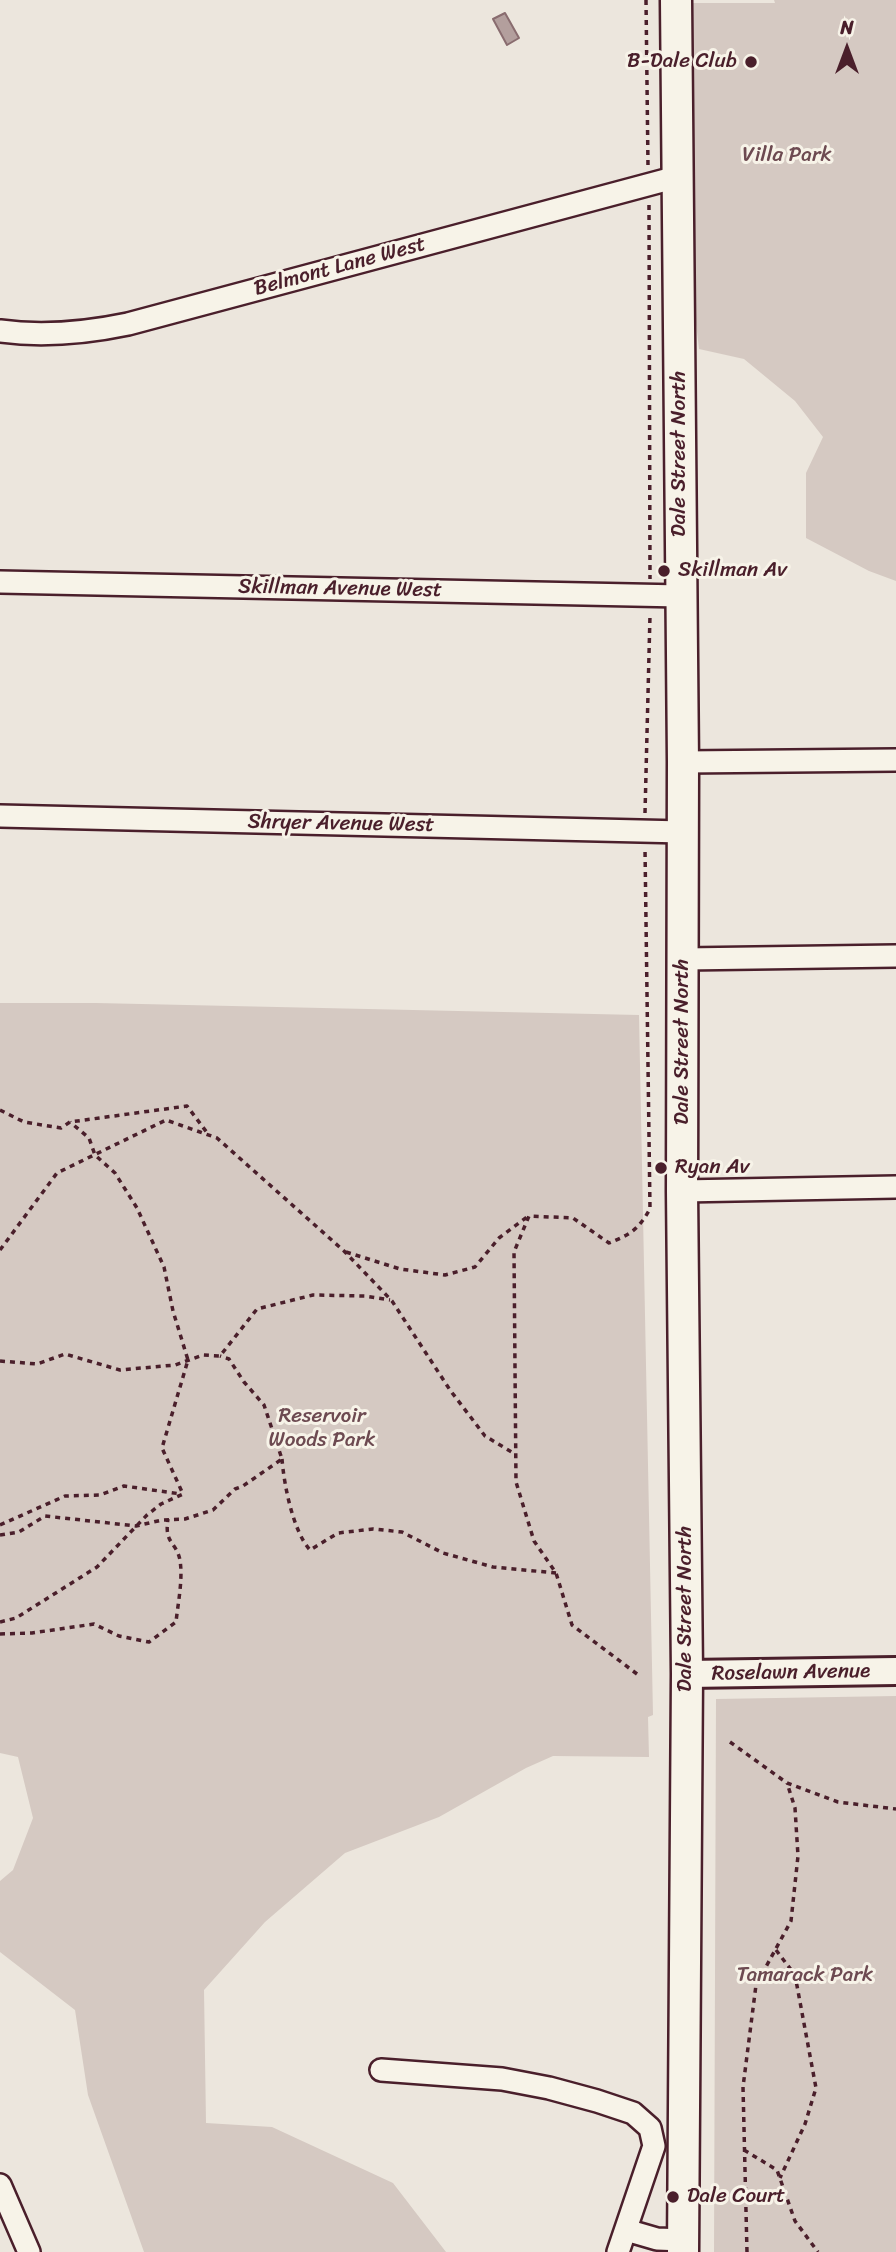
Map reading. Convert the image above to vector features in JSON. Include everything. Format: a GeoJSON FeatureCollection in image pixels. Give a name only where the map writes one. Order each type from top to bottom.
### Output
{"type":"FeatureCollection","features":[{"type":"Feature","properties":{"kind":"main road","name":"Dale Street North"},"geometry":{"type":"LineString","coordinates":[[676,0],[687,1674],[683,2246]]}},
{"type":"Feature","properties":{"kind":"street","name":"Belmont Lane West"},"geometry":{"type":"LineString","coordinates":[[0,331],[64,334],[118,326],[677,177]]}},
{"type":"Feature","properties":{"kind":"street","name":"Skillman Avenue West"},"geometry":{"type":"LineString","coordinates":[[0,583],[681,596]]}},
{"type":"Feature","properties":{"kind":"street"},"geometry":{"type":"LineString","coordinates":[[683,762],[896,760]]}},
{"type":"Feature","properties":{"kind":"street","name":"Shryer Avenue West"},"geometry":{"type":"LineString","coordinates":[[0,816],[683,832]]}},
{"type":"Feature","properties":{"kind":"street"},"geometry":{"type":"LineString","coordinates":[[684,958],[896,956]]}},
{"type":"Feature","properties":{"kind":"street"},"geometry":{"type":"LineString","coordinates":[[682,1191],[896,1186]]}},
{"type":"Feature","properties":{"kind":"street","name":"Roselawn Avenue"},"geometry":{"type":"LineString","coordinates":[[687,1674],[896,1671]]}},
{"type":"Feature","properties":{"kind":"street"},"geometry":{"type":"LineString","coordinates":[[381,2070],[460,2074],[549,2088],[633,2113],[650,2127],[654,2146],[618,2252]]}},
{"type":"Feature","properties":{"kind":"street"},"geometry":{"type":"LineString","coordinates":[[0,2185],[29,2252]]}},
{"type":"Feature","properties":{"kind":"street"},"geometry":{"type":"LineString","coordinates":[[626,2230],[683,2246]]}},
{"type":"Feature","properties":{"kind":"path"},"geometry":{"type":"LineString","coordinates":[[0,1110],[24,1122],[61,1128],[70,1122],[187,1106],[208,1135]]}},
{"type":"Feature","properties":{"kind":"path"},"geometry":{"type":"LineString","coordinates":[[0,1250],[57,1172],[166,1120],[217,1138],[344,1251],[392,1301],[450,1390],[485,1436],[515,1454]]}},
{"type":"Feature","properties":{"kind":"path"},"geometry":{"type":"LineString","coordinates":[[70,1122],[89,1138],[95,1155],[115,1173],[137,1208],[164,1267],[173,1311],[188,1360],[162,1448],[183,1494]]}},
{"type":"Feature","properties":{"kind":"path"},"geometry":{"type":"LineString","coordinates":[[344,1251],[400,1269],[445,1275],[475,1267],[499,1238],[529,1216],[573,1218],[609,1243],[632,1234],[650,1209]]}},
{"type":"Feature","properties":{"kind":"path"},"geometry":{"type":"LineString","coordinates":[[529,1216],[513,1252],[516,1482],[534,1541],[556,1573],[572,1625],[637,1674]]}},
{"type":"Feature","properties":{"kind":"path"},"geometry":{"type":"LineString","coordinates":[[219,1356],[257,1309],[313,1295],[365,1296],[392,1301]]}},
{"type":"Feature","properties":{"kind":"path"},"geometry":{"type":"LineString","coordinates":[[0,1361],[37,1364],[65,1354],[120,1370],[175,1365],[204,1355],[229,1359],[264,1405],[282,1459],[284,1480],[293,1514],[303,1543],[310,1550],[338,1533],[373,1530],[402,1532],[443,1553],[493,1567],[556,1573]]}},
{"type":"Feature","properties":{"kind":"path"},"geometry":{"type":"LineString","coordinates":[[0,1535],[19,1532],[46,1516],[136,1527],[168,1519],[185,1519],[213,1510],[235,1489],[282,1459]]}},
{"type":"Feature","properties":{"kind":"path"},"geometry":{"type":"LineString","coordinates":[[0,1525],[65,1496],[100,1495],[124,1486],[183,1494]]}},
{"type":"Feature","properties":{"kind":"path"},"geometry":{"type":"LineString","coordinates":[[0,1622],[16,1618],[97,1567],[161,1504],[183,1494]]}},
{"type":"Feature","properties":{"kind":"path"},"geometry":{"type":"LineString","coordinates":[[0,1634],[32,1633],[94,1624],[119,1636],[149,1642],[176,1622],[180,1594],[180,1559],[165,1534],[168,1519]]}},
{"type":"Feature","properties":{"kind":"path"},"geometry":{"type":"LineString","coordinates":[[730,1742],[787,1783],[838,1802],[896,1809]]}},
{"type":"Feature","properties":{"kind":"path"},"geometry":{"type":"LineString","coordinates":[[747,2252],[743,2087],[756,1985],[792,1921],[798,1856],[796,1808],[787,1783]]}},
{"type":"Feature","properties":{"kind":"path"},"geometry":{"type":"LineString","coordinates":[[776,1950],[795,1975],[816,2088],[805,2124],[780,2179]]}},
{"type":"Feature","properties":{"kind":"path"},"geometry":{"type":"LineString","coordinates":[[744,2150],[777,2169],[795,2221],[818,2252]]}},
{"type":"Feature","properties":{"kind":"green space","name":"Villa Park"},"geometry":{"type":"Polygon","coordinates":[[[774,0],[896,0],[896,581],[869,571],[806,538],[806,473],[823,437],[795,401],[744,359],[699,349],[696,323],[679,309],[676,3],[775,3],[774,0]]]}},
{"type":"Feature","properties":{"kind":"green space","name":"Reservoir Woods Park"},"geometry":{"type":"Polygon","coordinates":[[[0,1003],[639,1015],[653,1715],[648,1717],[649,1757],[553,1756],[526,1768],[439,1817],[345,1853],[265,1922],[204,1990],[206,2123],[272,2127],[393,2183],[446,2252],[144,2252],[88,2095],[75,2010],[0,1952],[0,1881],[13,1870],[33,1818],[18,1757],[0,1753],[0,1003]]]}},
{"type":"Feature","properties":{"kind":"green space","name":"Tamarack Park"},"geometry":{"type":"Polygon","coordinates":[[[896,1696],[896,2252],[714,2252],[716,1699],[896,1696]]]}},
{"type":"Feature","properties":{"kind":"shaded area"},"geometry":{"type":"Polygon","coordinates":[[[505,13],[519,38],[507,45],[493,19],[505,13]]]}},
{"type":"Feature","properties":{"kind":"place","name":"B-Dale Club"},"geometry":{"type":"Point","coordinates":[751,62]}},
{"type":"Feature","properties":{"kind":"place","name":"Skillman Av"},"geometry":{"type":"Point","coordinates":[664,571]}},
{"type":"Feature","properties":{"kind":"place","name":"Ryan Av"},"geometry":{"type":"Point","coordinates":[661,1168]}},
{"type":"Feature","properties":{"kind":"place","name":"Dale Court"},"geometry":{"type":"Point","coordinates":[673,2197]}}]}
